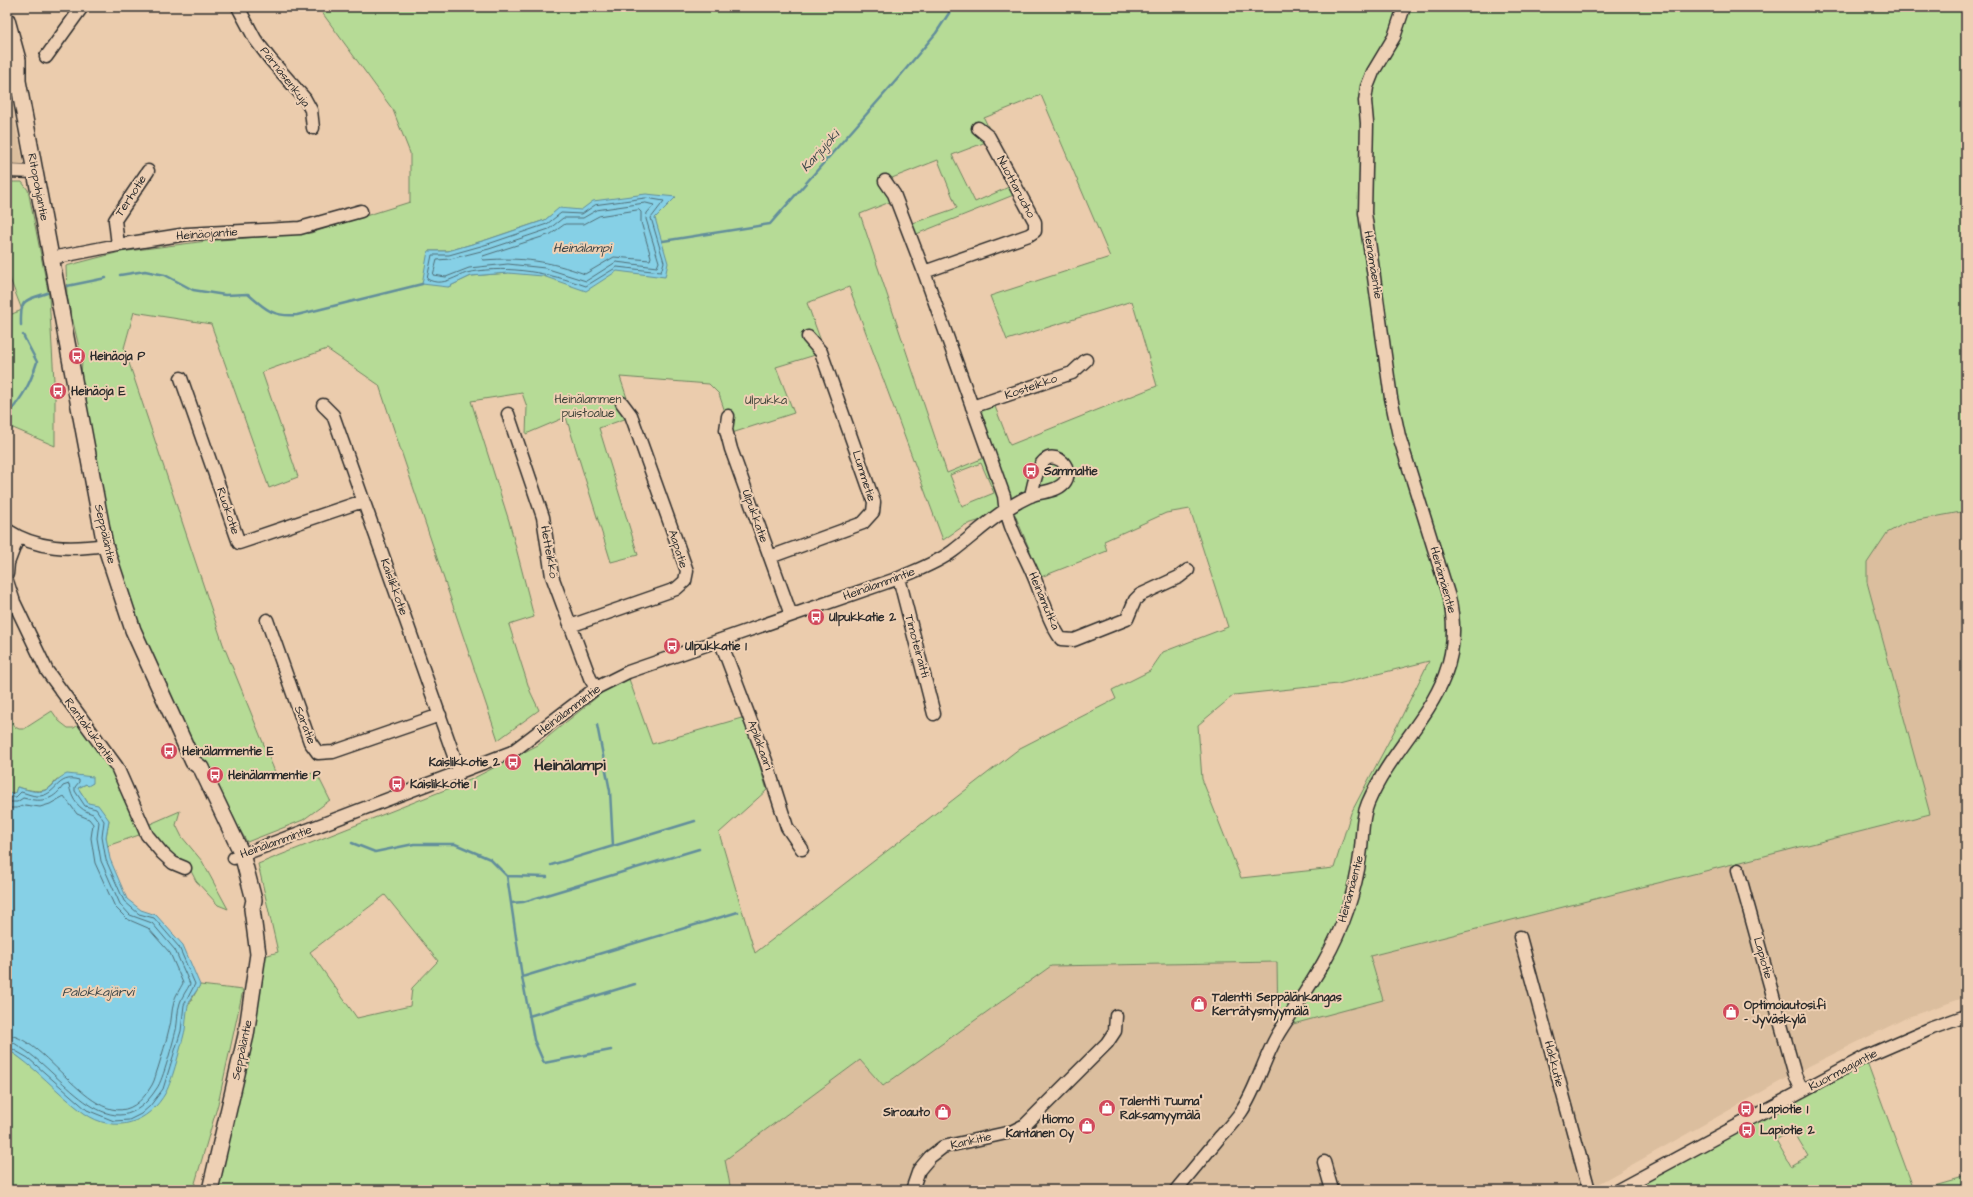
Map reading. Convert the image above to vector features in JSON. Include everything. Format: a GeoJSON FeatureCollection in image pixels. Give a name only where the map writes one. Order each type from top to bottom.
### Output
{"type":"FeatureCollection","features":[{"type":"Feature","properties":{"kind":"main road","name":"Ritopohjantie"},"geometry":{"type":"LineString","coordinates":[[8,27],[18,60],[18,81],[58,293]]}},
{"type":"Feature","properties":{"kind":"main road","name":"Seppäläntie"},"geometry":{"type":"LineString","coordinates":[[58,293],[105,545],[133,630],[193,762],[201,768],[238,856],[254,900],[252,909],[258,954],[246,1035],[210,1190]]}},
{"type":"Feature","properties":{"kind":"street"},"geometry":{"type":"LineString","coordinates":[[46,57],[82,7]]}},
{"type":"Feature","properties":{"kind":"street","name":"Pärnäsenkuja"},"geometry":{"type":"LineString","coordinates":[[238,7],[259,44],[305,99],[311,110],[313,128]]}},
{"type":"Feature","properties":{"kind":"street","name":"Heinämäentie"},"geometry":{"type":"LineString","coordinates":[[1176,1190],[1241,1112],[1253,1090],[1272,1045],[1332,949],[1347,912],[1356,880],[1367,805],[1389,765],[1435,698],[1447,669],[1452,645],[1453,616],[1449,597],[1399,436],[1391,398],[1374,268],[1365,213],[1364,193],[1367,137],[1365,101],[1367,88],[1373,72],[1394,37],[1404,7]]}},
{"type":"Feature","properties":{"kind":"street","name":"Nuottaruoho"},"geometry":{"type":"LineString","coordinates":[[924,272],[1029,236],[1035,231],[1034,222],[989,137],[978,128]]}},
{"type":"Feature","properties":{"kind":"street"},"geometry":{"type":"LineString","coordinates":[[7,171],[35,172]]}},
{"type":"Feature","properties":{"kind":"street","name":"Terhotie"},"geometry":{"type":"LineString","coordinates":[[118,245],[115,220],[148,171]]}},
{"type":"Feature","properties":{"kind":"street"},"geometry":{"type":"LineString","coordinates":[[885,181],[894,194],[924,272],[1004,496],[1005,510]]}},
{"type":"Feature","properties":{"kind":"street","name":"Heinäojantie"},"geometry":{"type":"LineString","coordinates":[[52,258],[118,245],[188,234],[300,228],[361,211]]}},
{"type":"Feature","properties":{"kind":"street","name":"Lummetie"},"geometry":{"type":"LineString","coordinates":[[770,557],[863,523],[873,512],[874,502],[821,352],[808,337]]}},
{"type":"Feature","properties":{"kind":"street","name":"Kosteikko"},"geometry":{"type":"LineString","coordinates":[[972,408],[1072,373],[1086,360]]}},
{"type":"Feature","properties":{"kind":"street","name":"Ruokotie"},"geometry":{"type":"LineString","coordinates":[[181,378],[239,543],[363,501]]}},
{"type":"Feature","properties":{"kind":"street","name":"Aapatie"},"geometry":{"type":"LineString","coordinates":[[570,626],[676,589],[685,581],[687,571],[631,415],[622,403]]}},
{"type":"Feature","properties":{"kind":"street","name":"Kaislikkotie"},"geometry":{"type":"LineString","coordinates":[[323,405],[333,415],[460,773]]}},
{"type":"Feature","properties":{"kind":"street","name":"Hetteikkö"},"geometry":{"type":"LineString","coordinates":[[508,414],[543,517],[552,576],[590,678],[596,688]]}},
{"type":"Feature","properties":{"kind":"street","name":"Ulpukkatie"},"geometry":{"type":"LineString","coordinates":[[728,416],[726,430],[791,615]]}},
{"type":"Feature","properties":{"kind":"street","name":"Heinälammintie"},"geometry":{"type":"LineString","coordinates":[[238,856],[512,752],[596,688],[628,672],[899,578],[939,560],[1005,510],[1031,496]]}},
{"type":"Feature","properties":{"kind":"street","name":"Heinämutka"},"geometry":{"type":"LineString","coordinates":[[1005,510],[1008,522],[1034,578],[1055,630],[1061,640],[1074,640],[1126,619],[1135,600],[1140,595],[1179,577],[1188,570]]}},
{"type":"Feature","properties":{"kind":"street"},"geometry":{"type":"LineString","coordinates":[[7,530],[18,537],[58,548],[105,545]]}},
{"type":"Feature","properties":{"kind":"street"},"geometry":{"type":"LineString","coordinates":[[7,574],[8,563],[18,537]]}},
{"type":"Feature","properties":{"kind":"street","name":"Timoteiraitti"},"geometry":{"type":"LineString","coordinates":[[899,578],[934,714]]}},
{"type":"Feature","properties":{"kind":"street","name":"Rantakukantie"},"geometry":{"type":"LineString","coordinates":[[7,582],[14,602],[47,671],[116,767],[147,835],[162,853],[173,863],[185,868]]}},
{"type":"Feature","properties":{"kind":"street","name":"Saratie"},"geometry":{"type":"LineString","coordinates":[[266,620],[310,742],[318,753],[334,752],[440,715]]}},
{"type":"Feature","properties":{"kind":"street","name":"Apilakaari"},"geometry":{"type":"LineString","coordinates":[[720,640],[766,761],[787,827],[802,849]]}},
{"type":"Feature","properties":{"kind":"street","name":"Lapiotie"},"geometry":{"type":"LineString","coordinates":[[1738,870],[1795,1075],[1802,1091]]}},
{"type":"Feature","properties":{"kind":"street","name":"Hakkutie"},"geometry":{"type":"LineString","coordinates":[[1520,937],[1588,1190]]}},
{"type":"Feature","properties":{"kind":"street","name":"Kankitie"},"geometry":{"type":"LineString","coordinates":[[912,1190],[919,1170],[930,1157],[943,1147],[1011,1132],[1030,1121],[1107,1043],[1115,1031],[1116,1016]]}},
{"type":"Feature","properties":{"kind":"street","name":"Kuormaajantie"},"geometry":{"type":"LineString","coordinates":[[1618,1190],[1890,1045],[1966,1016]]}},
{"type":"Feature","properties":{"kind":"street"},"geometry":{"type":"LineString","coordinates":[[1324,1162],[1332,1190]]}},
{"type":"Feature","properties":{"kind":"shaded area"},"geometry":{"type":"Polygon","coordinates":[[[7,100],[10,100],[24,166],[7,166],[7,100]]]}},
{"type":"Feature","properties":{"kind":"shaded area"},"geometry":{"type":"Polygon","coordinates":[[[1966,511],[1966,997],[1908,1017],[1799,1071],[1587,1190],[731,1190],[725,1160],[860,1060],[883,1086],[1051,966],[1277,962],[1278,1027],[1370,956],[1929,814],[1867,582],[1867,563],[1887,533],[1907,522],[1966,511]]]}},
{"type":"Feature","properties":{"kind":"green space"},"geometry":{"type":"Polygon","coordinates":[[[318,7],[1966,7],[1966,511],[1907,522],[1887,533],[1867,563],[1867,582],[1930,814],[1370,956],[1383,1000],[1278,1028],[1277,962],[1051,966],[883,1086],[860,1060],[725,1160],[731,1190],[215,1190],[261,957],[278,952],[258,864],[470,780],[538,745],[603,692],[629,679],[652,744],[745,717],[767,790],[719,833],[755,953],[1020,748],[1116,699],[1112,690],[1150,671],[1163,652],[1228,627],[1190,509],[1166,513],[1104,541],[1107,551],[1041,577],[1013,510],[965,525],[943,540],[849,287],[807,303],[825,352],[776,367],[794,413],[732,433],[719,394],[709,384],[620,377],[633,416],[599,428],[638,555],[611,562],[566,417],[526,434],[527,407],[522,393],[471,401],[509,521],[534,617],[509,625],[530,691],[539,710],[498,740],[379,385],[327,349],[262,372],[298,477],[269,488],[211,324],[134,312],[124,348],[223,644],[275,772],[287,781],[316,772],[330,800],[303,820],[247,842],[181,727],[147,654],[108,533],[81,379],[82,360],[67,296],[66,266],[120,252],[207,241],[311,233],[410,202],[410,153],[393,110],[318,7]],[[1041,95],[984,118],[994,139],[952,155],[975,202],[1011,186],[1016,194],[914,235],[910,224],[957,208],[938,160],[892,178],[900,198],[860,214],[947,473],[991,455],[975,412],[994,404],[1010,445],[1157,386],[1132,301],[1007,340],[990,296],[1110,257],[1041,95]],[[560,208],[545,220],[448,251],[428,251],[448,287],[471,276],[508,273],[560,208]],[[981,463],[950,475],[962,506],[994,493],[981,463]],[[1429,661],[1338,684],[1234,695],[1198,725],[1202,779],[1241,878],[1334,868],[1351,813],[1429,661]],[[385,895],[310,952],[357,1018],[410,1006],[412,988],[438,961],[385,895]]]}},
{"type":"Feature","properties":{"kind":"green space"},"geometry":{"type":"Polygon","coordinates":[[[7,182],[22,182],[28,190],[49,296],[55,398],[55,446],[13,428],[7,436],[7,316],[22,310],[7,271],[7,182]]]}},
{"type":"Feature","properties":{"kind":"green space"},"geometry":{"type":"Polygon","coordinates":[[[7,709],[15,727],[19,729],[24,729],[52,711],[59,721],[68,728],[74,728],[80,724],[113,769],[141,828],[180,811],[176,825],[182,837],[202,861],[228,909],[218,905],[196,881],[190,869],[171,859],[142,834],[107,846],[106,837],[109,820],[88,803],[78,788],[86,784],[93,783],[57,779],[49,788],[44,790],[34,791],[17,787],[15,793],[7,793],[7,709]]]}},
{"type":"Feature","properties":{"kind":"green space"},"geometry":{"type":"Polygon","coordinates":[[[200,985],[243,990],[218,1104],[193,1190],[7,1190],[7,1049],[25,1061],[188,1006],[200,985]]]}},
{"type":"Feature","properties":{"kind":"green space"},"geometry":{"type":"Polygon","coordinates":[[[1867,1062],[1914,1190],[1631,1190],[1836,1077],[1867,1062]],[[1792,1130],[1776,1140],[1791,1166],[1808,1156],[1792,1130]]]}},
{"type":"Feature","properties":{"kind":"green space"},"geometry":{"type":"Polygon","coordinates":[[[1966,1176],[1966,1190],[1917,1190],[1966,1176]]]}},
{"type":"Feature","properties":{"kind":"water","name":"Heinälampi"},"geometry":{"type":"Polygon","coordinates":[[[646,194],[676,197],[655,218],[668,263],[665,277],[617,271],[586,291],[543,276],[508,273],[471,276],[448,287],[422,284],[428,251],[448,251],[486,240],[545,220],[559,208],[581,210],[593,201],[646,194]]]}},
{"type":"Feature","properties":{"kind":"water","name":"Palokkajärvi"},"geometry":{"type":"Polygon","coordinates":[[[67,774],[93,777],[93,783],[88,786],[86,784],[78,788],[88,803],[98,805],[109,820],[106,837],[110,859],[127,899],[141,910],[156,915],[183,945],[200,985],[188,1006],[182,1044],[166,1092],[159,1103],[141,1118],[119,1124],[96,1120],[84,1113],[18,1056],[7,1049],[7,793],[15,793],[17,787],[31,791],[44,791],[67,774]]]}},
{"type":"Feature","properties":{"kind":"waterway","name":"Karjujoki"},"geometry":{"type":"LineString","coordinates":[[663,241],[770,224],[900,76],[936,33],[953,7]]}},
{"type":"Feature","properties":{"kind":"waterway"},"geometry":{"type":"LineString","coordinates":[[120,275],[145,271],[165,275],[193,290],[225,295],[248,294],[265,308],[282,315],[297,315],[422,284]]}},
{"type":"Feature","properties":{"kind":"waterway"},"geometry":{"type":"LineString","coordinates":[[67,286],[106,278]]}},
{"type":"Feature","properties":{"kind":"waterway"},"geometry":{"type":"LineString","coordinates":[[21,325],[21,310],[25,302],[47,293]]}},
{"type":"Feature","properties":{"kind":"waterway"},"geometry":{"type":"LineString","coordinates":[[9,413],[19,401],[26,389],[37,362],[23,335]]}},
{"type":"Feature","properties":{"kind":"waterway"},"geometry":{"type":"LineString","coordinates":[[597,725],[610,791],[613,846]]}},
{"type":"Feature","properties":{"kind":"waterway"},"geometry":{"type":"LineString","coordinates":[[551,865],[695,821]]}},
{"type":"Feature","properties":{"kind":"waterway"},"geometry":{"type":"LineString","coordinates":[[352,843],[375,852],[414,844],[455,844],[490,859],[507,876],[522,977],[534,1040],[544,1063],[611,1050]]}},
{"type":"Feature","properties":{"kind":"waterway"},"geometry":{"type":"LineString","coordinates":[[511,903],[523,902],[699,849]]}},
{"type":"Feature","properties":{"kind":"waterway"},"geometry":{"type":"LineString","coordinates":[[507,876],[547,877]]}},
{"type":"Feature","properties":{"kind":"waterway"},"geometry":{"type":"LineString","coordinates":[[522,977],[738,912]]}},
{"type":"Feature","properties":{"kind":"waterway"},"geometry":{"type":"LineString","coordinates":[[529,1016],[635,984]]}},
{"type":"Feature","properties":{"kind":"place","name":"Heinäoja P"},"geometry":{"type":"Point","coordinates":[77,356]}},
{"type":"Feature","properties":{"kind":"place","name":"Heinäoja E"},"geometry":{"type":"Point","coordinates":[58,391]}},
{"type":"Feature","properties":{"kind":"place","name":"Sammaltie"},"geometry":{"type":"Point","coordinates":[1031,471]}},
{"type":"Feature","properties":{"kind":"place","name":"Ulpukkatie 2"},"geometry":{"type":"Point","coordinates":[816,617]}},
{"type":"Feature","properties":{"kind":"place","name":"Ulpukkatie 1"},"geometry":{"type":"Point","coordinates":[672,646]}},
{"type":"Feature","properties":{"kind":"place","name":"Heinälammentie E"},"geometry":{"type":"Point","coordinates":[169,751]}},
{"type":"Feature","properties":{"kind":"place","name":"Kaislikkotie 2"},"geometry":{"type":"Point","coordinates":[513,762]}},
{"type":"Feature","properties":{"kind":"place","name":"Heinälammentie P"},"geometry":{"type":"Point","coordinates":[215,775]}},
{"type":"Feature","properties":{"kind":"place","name":"Kaislikkotie 1"},"geometry":{"type":"Point","coordinates":[397,784]}},
{"type":"Feature","properties":{"kind":"place","name":"Talentti Seppälänkangas Kerrätysmyymälä"},"geometry":{"type":"Point","coordinates":[1199,1004]}},
{"type":"Feature","properties":{"kind":"place","name":"Optimoiautosi.fi - Jyväskylä"},"geometry":{"type":"Point","coordinates":[1731,1012]}},
{"type":"Feature","properties":{"kind":"place","name":"Talentti Tuuma\" Raksamyymälä"},"geometry":{"type":"Point","coordinates":[1107,1108]}},
{"type":"Feature","properties":{"kind":"place","name":"Lapiotie 1"},"geometry":{"type":"Point","coordinates":[1746,1109]}},
{"type":"Feature","properties":{"kind":"place","name":"Siroauto"},"geometry":{"type":"Point","coordinates":[943,1112]}},
{"type":"Feature","properties":{"kind":"place","name":"Hiomo Kantanen Oy"},"geometry":{"type":"Point","coordinates":[1087,1126]}},
{"type":"Feature","properties":{"kind":"place","name":"Lapiotie 2"},"geometry":{"type":"Point","coordinates":[1747,1130]}},
{"type":"Feature","properties":{"kind":"district","name":"Heinälampi"},"geometry":{"type":"Point","coordinates":[570,765]}},
{"type":"Feature","properties":{"kind":"park label","name":"Ulpukka"},"geometry":{"type":"Point","coordinates":[766,400]}},
{"type":"Feature","properties":{"kind":"park label","name":"Heinälammen puistoalue"},"geometry":{"type":"Point","coordinates":[588,406]}}]}
